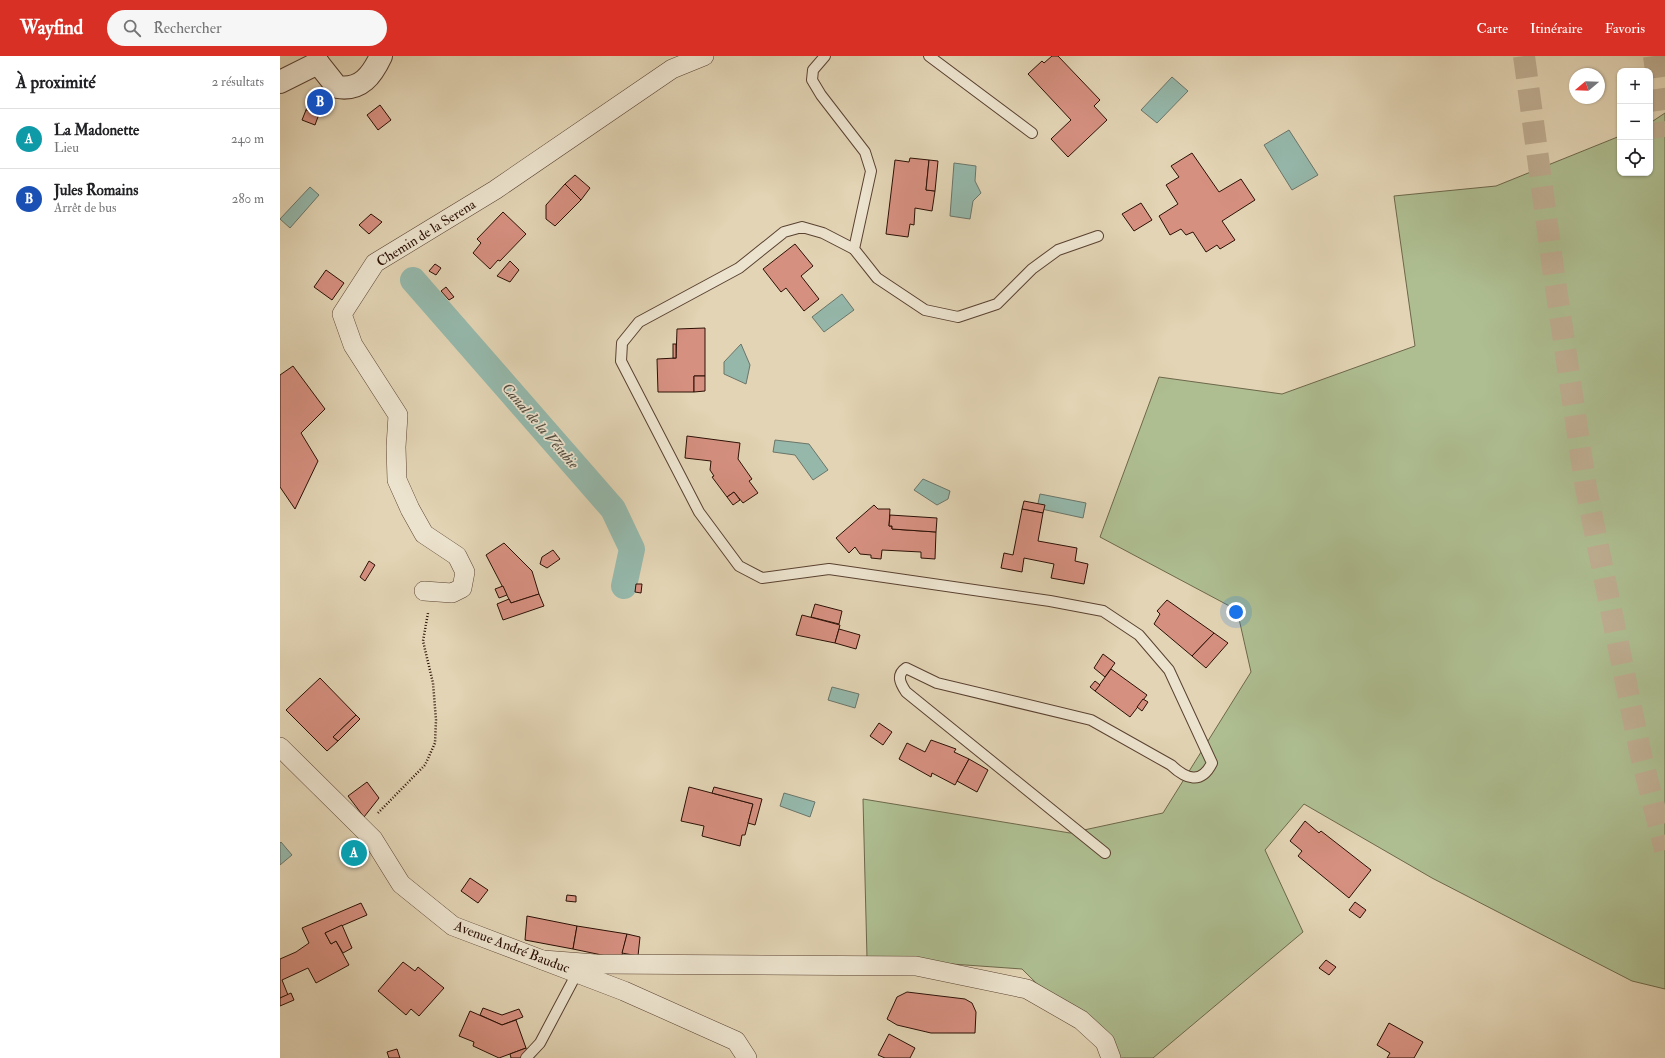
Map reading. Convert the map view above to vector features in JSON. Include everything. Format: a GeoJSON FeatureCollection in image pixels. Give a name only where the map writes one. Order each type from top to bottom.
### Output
{"type":"FeatureCollection","features":[{"type":"Feature","properties":{"kind":"street"},"geometry":{"type":"LineString","coordinates":[[280,82],[320,60],[338,87],[348,89],[368,77],[381,56]]}},
{"type":"Feature","properties":{"kind":"street","name":"Chemin de la Serena"},"geometry":{"type":"LineString","coordinates":[[424,592],[452,594],[462,588],[465,572],[457,556],[424,534],[410,509],[397,480],[396,447],[398,414],[353,345],[342,314],[375,263],[495,190],[672,69],[704,56]]}},
{"type":"Feature","properties":{"kind":"street","name":"Avenue André Bauduc"},"geometry":{"type":"LineString","coordinates":[[280,747],[373,839],[401,884],[453,926],[624,991],[736,1041],[747,1058]]}},
{"type":"Feature","properties":{"kind":"street"},"geometry":{"type":"LineString","coordinates":[[543,960],[596,964],[916,966],[1027,989],[1081,1020],[1105,1042],[1111,1058]]}},
{"type":"Feature","properties":{"kind":"lane"},"geometry":{"type":"LineString","coordinates":[[825,56],[813,70],[812,80],[820,95],[865,152],[870,171],[854,249]]}},
{"type":"Feature","properties":{"kind":"lane"},"geometry":{"type":"LineString","coordinates":[[929,56],[1032,133]]}},
{"type":"Feature","properties":{"kind":"lane"},"geometry":{"type":"LineString","coordinates":[[1098,236],[1058,250],[1032,269],[997,304],[958,317],[925,310],[877,278],[854,249],[823,233],[802,227],[784,232],[739,268],[639,322],[622,343],[621,361],[700,512],[739,566],[750,572],[762,578],[829,569],[1050,601],[1103,611],[1139,635],[1169,670],[1212,763],[1208,771],[1199,777],[1190,778],[1180,774],[1171,764],[1091,720],[937,683],[906,668],[901,672],[899,678],[906,692],[1105,853]]}},
{"type":"Feature","properties":{"kind":"lane"},"geometry":{"type":"LineString","coordinates":[[526,1058],[540,1043],[578,973]]}},
{"type":"Feature","properties":{"kind":"path"},"geometry":{"type":"LineString","coordinates":[[363,829],[426,765],[435,743],[436,720],[433,683],[423,641],[428,612],[424,592]]}},
{"type":"Feature","properties":{"kind":"green space"},"geometry":{"type":"Polygon","coordinates":[[[1665,113],[1665,989],[1632,981],[1432,878],[1304,804],[1265,850],[1303,932],[1153,1058],[1112,1058],[1022,969],[867,958],[863,799],[1070,833],[1163,813],[1251,672],[1237,610],[1100,537],[1159,377],[1282,394],[1415,346],[1394,196],[1496,186],[1617,137],[1617,176],[1653,176],[1653,121],[1665,113]]]}},
{"type":"Feature","properties":{"kind":"shaded area"},"geometry":{"type":"Polygon","coordinates":[[[1172,77],[1188,91],[1157,123],[1141,110],[1172,77]]]}},
{"type":"Feature","properties":{"kind":"shaded area"},"geometry":{"type":"Polygon","coordinates":[[[1289,130],[1318,175],[1292,190],[1264,145],[1289,130]]]}},
{"type":"Feature","properties":{"kind":"shaded area"},"geometry":{"type":"Polygon","coordinates":[[[954,163],[976,166],[975,181],[981,193],[973,201],[970,219],[950,216],[954,163]]]}},
{"type":"Feature","properties":{"kind":"shaded area"},"geometry":{"type":"Polygon","coordinates":[[[310,187],[319,195],[290,228],[280,219],[310,187]]]}},
{"type":"Feature","properties":{"kind":"shaded area"},"geometry":{"type":"Polygon","coordinates":[[[842,294],[854,310],[824,332],[812,317],[842,294]]]}},
{"type":"Feature","properties":{"kind":"shaded area"},"geometry":{"type":"Polygon","coordinates":[[[741,344],[750,365],[746,384],[724,374],[724,362],[741,344]]]}},
{"type":"Feature","properties":{"kind":"shaded area"},"geometry":{"type":"Polygon","coordinates":[[[775,440],[809,444],[828,470],[813,480],[795,455],[773,452],[775,440]]]}},
{"type":"Feature","properties":{"kind":"shaded area"},"geometry":{"type":"Polygon","coordinates":[[[923,479],[950,491],[948,499],[937,505],[914,490],[923,479]]]}},
{"type":"Feature","properties":{"kind":"shaded area"},"geometry":{"type":"Polygon","coordinates":[[[1040,494],[1086,503],[1083,518],[1037,508],[1040,494]]]}},
{"type":"Feature","properties":{"kind":"shaded area"},"geometry":{"type":"Polygon","coordinates":[[[832,687],[859,694],[855,708],[828,700],[832,687]]]}},
{"type":"Feature","properties":{"kind":"shaded area"},"geometry":{"type":"Polygon","coordinates":[[[784,793],[815,802],[810,817],[780,806],[784,793]]]}},
{"type":"Feature","properties":{"kind":"shaded area"},"geometry":{"type":"Polygon","coordinates":[[[281,842],[292,855],[280,865],[280,843],[281,842]]]}},
{"type":"Feature","properties":{"kind":"building"},"geometry":{"type":"Polygon","coordinates":[[[1052,56],[1058,56],[1100,100],[1094,106],[1107,120],[1068,157],[1051,139],[1071,120],[1028,74],[1042,61],[1044,63],[1052,56]]]}},
{"type":"Feature","properties":{"kind":"building"},"geometry":{"type":"Polygon","coordinates":[[[309,100],[322,104],[319,114],[306,110],[309,100]]]}},
{"type":"Feature","properties":{"kind":"building"},"geometry":{"type":"Polygon","coordinates":[[[380,105],[391,120],[378,130],[367,115],[380,105]]]}},
{"type":"Feature","properties":{"kind":"building"},"geometry":{"type":"Polygon","coordinates":[[[306,110],[319,114],[315,125],[302,120],[306,110]]]}},
{"type":"Feature","properties":{"kind":"building"},"geometry":{"type":"Polygon","coordinates":[[[1192,153],[1219,192],[1241,179],[1255,200],[1222,221],[1235,240],[1220,249],[1217,245],[1206,252],[1193,232],[1186,235],[1181,229],[1170,235],[1159,216],[1178,204],[1166,185],[1179,177],[1171,166],[1192,153]]]}},
{"type":"Feature","properties":{"kind":"building"},"geometry":{"type":"Polygon","coordinates":[[[910,158],[929,160],[926,190],[935,191],[932,211],[915,208],[914,225],[910,224],[908,237],[886,234],[895,160],[909,162],[910,158]]]}},
{"type":"Feature","properties":{"kind":"building"},"geometry":{"type":"Polygon","coordinates":[[[929,160],[938,161],[935,191],[926,190],[929,160]]]}},
{"type":"Feature","properties":{"kind":"building"},"geometry":{"type":"Polygon","coordinates":[[[575,175],[590,188],[581,200],[565,184],[575,175]]]}},
{"type":"Feature","properties":{"kind":"building"},"geometry":{"type":"Polygon","coordinates":[[[565,184],[581,200],[555,226],[546,219],[546,205],[565,184]]]}},
{"type":"Feature","properties":{"kind":"building"},"geometry":{"type":"Polygon","coordinates":[[[1141,203],[1152,220],[1134,231],[1122,214],[1141,203]]]}},
{"type":"Feature","properties":{"kind":"building"},"geometry":{"type":"Polygon","coordinates":[[[503,212],[526,234],[500,261],[498,260],[490,269],[473,253],[481,243],[477,239],[503,212]]]}},
{"type":"Feature","properties":{"kind":"building"},"geometry":{"type":"Polygon","coordinates":[[[371,214],[382,222],[369,234],[359,225],[371,214]]]}},
{"type":"Feature","properties":{"kind":"building"},"geometry":{"type":"Polygon","coordinates":[[[795,244],[813,266],[801,276],[819,299],[804,311],[786,288],[781,292],[763,269],[795,244]]]}},
{"type":"Feature","properties":{"kind":"building"},"geometry":{"type":"Polygon","coordinates":[[[510,261],[519,270],[510,282],[497,276],[510,261]]]}},
{"type":"Feature","properties":{"kind":"building"},"geometry":{"type":"Polygon","coordinates":[[[435,264],[441,268],[436,275],[429,271],[435,264]]]}},
{"type":"Feature","properties":{"kind":"building"},"geometry":{"type":"Polygon","coordinates":[[[326,270],[344,283],[332,300],[314,287],[326,270]]]}},
{"type":"Feature","properties":{"kind":"building"},"geometry":{"type":"Polygon","coordinates":[[[446,287],[454,297],[449,300],[441,291],[446,287]]]}},
{"type":"Feature","properties":{"kind":"building"},"geometry":{"type":"Polygon","coordinates":[[[705,328],[705,376],[694,376],[694,392],[658,392],[657,359],[676,358],[677,329],[705,328]]]}},
{"type":"Feature","properties":{"kind":"building"},"geometry":{"type":"Polygon","coordinates":[[[673,344],[676,344],[676,358],[673,358],[673,344]]]}},
{"type":"Feature","properties":{"kind":"building"},"geometry":{"type":"Polygon","coordinates":[[[293,366],[325,409],[301,433],[318,461],[295,509],[280,487],[280,375],[293,366]]]}},
{"type":"Feature","properties":{"kind":"building"},"geometry":{"type":"Polygon","coordinates":[[[694,376],[705,376],[705,391],[694,392],[694,376]]]}},
{"type":"Feature","properties":{"kind":"building"},"geometry":{"type":"Polygon","coordinates":[[[687,436],[740,443],[738,459],[752,479],[749,481],[758,493],[743,503],[734,492],[727,497],[712,477],[714,476],[710,470],[711,461],[685,458],[687,436]]]}},
{"type":"Feature","properties":{"kind":"building"},"geometry":{"type":"Polygon","coordinates":[[[734,492],[740,500],[733,505],[727,497],[734,492]]]}},
{"type":"Feature","properties":{"kind":"building"},"geometry":{"type":"Polygon","coordinates":[[[1024,501],[1045,505],[1043,513],[1022,509],[1024,501]]]}},
{"type":"Feature","properties":{"kind":"building"},"geometry":{"type":"Polygon","coordinates":[[[874,505],[878,509],[890,509],[889,526],[892,526],[892,529],[936,532],[935,559],[921,558],[921,552],[882,550],[881,559],[871,558],[871,555],[860,554],[855,547],[849,553],[836,538],[874,505]]]}},
{"type":"Feature","properties":{"kind":"building"},"geometry":{"type":"Polygon","coordinates":[[[1022,509],[1043,513],[1038,541],[1077,548],[1075,561],[1088,564],[1084,584],[1051,578],[1054,564],[1024,558],[1022,572],[1001,568],[1004,553],[1013,555],[1022,509]]]}},
{"type":"Feature","properties":{"kind":"building"},"geometry":{"type":"Polygon","coordinates":[[[890,515],[937,518],[936,532],[892,529],[892,526],[889,526],[890,515]]]}},
{"type":"Feature","properties":{"kind":"building"},"geometry":{"type":"Polygon","coordinates":[[[504,543],[532,571],[539,594],[511,603],[486,555],[504,543]]]}},
{"type":"Feature","properties":{"kind":"building"},"geometry":{"type":"Polygon","coordinates":[[[553,550],[560,559],[547,568],[540,564],[542,557],[553,550]]]}},
{"type":"Feature","properties":{"kind":"building"},"geometry":{"type":"Polygon","coordinates":[[[369,561],[375,565],[365,581],[360,577],[369,561]]]}},
{"type":"Feature","properties":{"kind":"building"},"geometry":{"type":"Polygon","coordinates":[[[636,584],[642,584],[641,593],[635,592],[636,584]]]}},
{"type":"Feature","properties":{"kind":"building"},"geometry":{"type":"Polygon","coordinates":[[[503,586],[507,595],[499,598],[495,589],[503,586]]]}},
{"type":"Feature","properties":{"kind":"building"},"geometry":{"type":"Polygon","coordinates":[[[539,594],[544,606],[503,620],[497,604],[509,599],[511,603],[539,594]]]}},
{"type":"Feature","properties":{"kind":"building"},"geometry":{"type":"Polygon","coordinates":[[[1167,600],[1214,633],[1192,656],[1154,624],[1160,614],[1157,611],[1167,600]]]}},
{"type":"Feature","properties":{"kind":"building"},"geometry":{"type":"Polygon","coordinates":[[[815,604],[842,611],[839,624],[811,617],[815,604]]]}},
{"type":"Feature","properties":{"kind":"building"},"geometry":{"type":"Polygon","coordinates":[[[802,615],[840,625],[835,643],[796,635],[802,615]]]}},
{"type":"Feature","properties":{"kind":"building"},"geometry":{"type":"Polygon","coordinates":[[[839,629],[860,635],[856,649],[835,643],[839,629]]]}},
{"type":"Feature","properties":{"kind":"building"},"geometry":{"type":"Polygon","coordinates":[[[1214,633],[1228,643],[1206,668],[1192,656],[1214,633]]]}},
{"type":"Feature","properties":{"kind":"building"},"geometry":{"type":"Polygon","coordinates":[[[1103,654],[1115,663],[1105,677],[1094,668],[1103,654]]]}},
{"type":"Feature","properties":{"kind":"building"},"geometry":{"type":"Polygon","coordinates":[[[1111,669],[1147,695],[1130,717],[1095,691],[1111,669]]]}},
{"type":"Feature","properties":{"kind":"building"},"geometry":{"type":"Polygon","coordinates":[[[320,678],[356,715],[333,737],[338,741],[327,751],[286,710],[320,678]]]}},
{"type":"Feature","properties":{"kind":"building"},"geometry":{"type":"Polygon","coordinates":[[[1095,681],[1100,685],[1095,691],[1090,687],[1095,681]]]}},
{"type":"Feature","properties":{"kind":"building"},"geometry":{"type":"Polygon","coordinates":[[[1143,699],[1148,702],[1142,711],[1137,707],[1143,699]]]}},
{"type":"Feature","properties":{"kind":"building"},"geometry":{"type":"Polygon","coordinates":[[[356,715],[360,719],[338,741],[333,737],[356,715]]]}},
{"type":"Feature","properties":{"kind":"building"},"geometry":{"type":"Polygon","coordinates":[[[879,723],[892,732],[883,745],[870,736],[879,723]]]}},
{"type":"Feature","properties":{"kind":"building"},"geometry":{"type":"Polygon","coordinates":[[[931,740],[956,749],[954,752],[969,759],[955,785],[932,773],[931,777],[899,759],[907,743],[925,752],[931,740]]]}},
{"type":"Feature","properties":{"kind":"building"},"geometry":{"type":"Polygon","coordinates":[[[969,759],[988,770],[977,792],[957,781],[969,759]]]}},
{"type":"Feature","properties":{"kind":"building"},"geometry":{"type":"Polygon","coordinates":[[[367,782],[379,798],[364,817],[348,796],[367,782]]]}},
{"type":"Feature","properties":{"kind":"building"},"geometry":{"type":"Polygon","coordinates":[[[689,787],[753,804],[745,835],[742,835],[740,846],[702,836],[704,826],[681,821],[689,787]]]}},
{"type":"Feature","properties":{"kind":"building"},"geometry":{"type":"Polygon","coordinates":[[[714,787],[762,799],[755,825],[748,823],[753,804],[712,793],[714,787]]]}},
{"type":"Feature","properties":{"kind":"building"},"geometry":{"type":"Polygon","coordinates":[[[1305,821],[1319,833],[1321,831],[1371,870],[1349,898],[1298,856],[1302,851],[1290,841],[1305,821]]]}},
{"type":"Feature","properties":{"kind":"building"},"geometry":{"type":"Polygon","coordinates":[[[470,878],[488,890],[478,903],[461,891],[470,878]]]}},
{"type":"Feature","properties":{"kind":"building"},"geometry":{"type":"Polygon","coordinates":[[[567,895],[576,896],[576,902],[566,901],[567,895]]]}},
{"type":"Feature","properties":{"kind":"building"},"geometry":{"type":"Polygon","coordinates":[[[1355,902],[1366,910],[1360,918],[1349,910],[1355,902]]]}},
{"type":"Feature","properties":{"kind":"building"},"geometry":{"type":"Polygon","coordinates":[[[361,903],[367,915],[325,933],[331,944],[336,941],[349,965],[316,983],[308,968],[282,980],[288,995],[280,998],[280,959],[296,952],[309,943],[302,928],[361,903]]]}},
{"type":"Feature","properties":{"kind":"building"},"geometry":{"type":"Polygon","coordinates":[[[527,916],[577,926],[573,949],[525,940],[527,916]]]}},
{"type":"Feature","properties":{"kind":"building"},"geometry":{"type":"Polygon","coordinates":[[[342,925],[352,948],[343,953],[336,941],[331,944],[325,933],[342,925]]]}},
{"type":"Feature","properties":{"kind":"building"},"geometry":{"type":"Polygon","coordinates":[[[577,926],[627,934],[621,959],[573,949],[577,926]]]}},
{"type":"Feature","properties":{"kind":"building"},"geometry":{"type":"Polygon","coordinates":[[[627,934],[640,937],[638,956],[622,953],[627,934]]]}},
{"type":"Feature","properties":{"kind":"building"},"geometry":{"type":"Polygon","coordinates":[[[1326,960],[1336,967],[1329,975],[1319,968],[1326,960]]]}},
{"type":"Feature","properties":{"kind":"building"},"geometry":{"type":"Polygon","coordinates":[[[403,962],[415,971],[418,967],[444,988],[419,1016],[411,1009],[406,1015],[378,991],[403,962]]]}},
{"type":"Feature","properties":{"kind":"building"},"geometry":{"type":"Polygon","coordinates":[[[907,992],[965,999],[972,1003],[976,1012],[975,1033],[931,1033],[897,1025],[887,1019],[897,997],[907,992]]]}},
{"type":"Feature","properties":{"kind":"building"},"geometry":{"type":"Polygon","coordinates":[[[291,993],[294,1000],[280,1006],[280,998],[291,993]]]}},
{"type":"Feature","properties":{"kind":"building"},"geometry":{"type":"Polygon","coordinates":[[[483,1008],[502,1015],[519,1009],[523,1017],[502,1025],[480,1015],[483,1008]]]}},
{"type":"Feature","properties":{"kind":"building"},"geometry":{"type":"Polygon","coordinates":[[[470,1011],[502,1025],[516,1020],[526,1048],[499,1058],[473,1046],[474,1042],[459,1036],[470,1011]]]}},
{"type":"Feature","properties":{"kind":"building"},"geometry":{"type":"Polygon","coordinates":[[[1389,1023],[1423,1042],[1414,1058],[1387,1058],[1390,1053],[1377,1045],[1389,1023]]]}},
{"type":"Feature","properties":{"kind":"building"},"geometry":{"type":"Polygon","coordinates":[[[889,1034],[915,1048],[910,1058],[885,1058],[878,1055],[889,1034]]]}},
{"type":"Feature","properties":{"kind":"building"},"geometry":{"type":"Polygon","coordinates":[[[526,1048],[528,1055],[520,1058],[511,1058],[510,1054],[526,1048]]]}},
{"type":"Feature","properties":{"kind":"building"},"geometry":{"type":"Polygon","coordinates":[[[397,1049],[400,1058],[389,1058],[387,1052],[397,1049]]]}},
{"type":"Feature","properties":{"kind":"waterway","name":"Canal de la Vésubie"},"geometry":{"type":"LineString","coordinates":[[413,280],[613,509],[632,549],[624,586]]}},
{"type":"Feature","properties":{"kind":"tunnel"},"geometry":{"type":"LineString","coordinates":[[1524,56],[1554,275],[1586,488],[1640,751],[1665,850]]}},
{"type":"Feature","properties":{"kind":"tunnel"},"geometry":{"type":"LineString","coordinates":[[1654,56],[1665,137]]}},
{"type":"Feature","properties":{"kind":"place","name":"Jules Romains"},"geometry":{"type":"Point","coordinates":[320,102]}},
{"type":"Feature","properties":{"kind":"place","name":"La Madonette"},"geometry":{"type":"Point","coordinates":[354,853]}}]}
